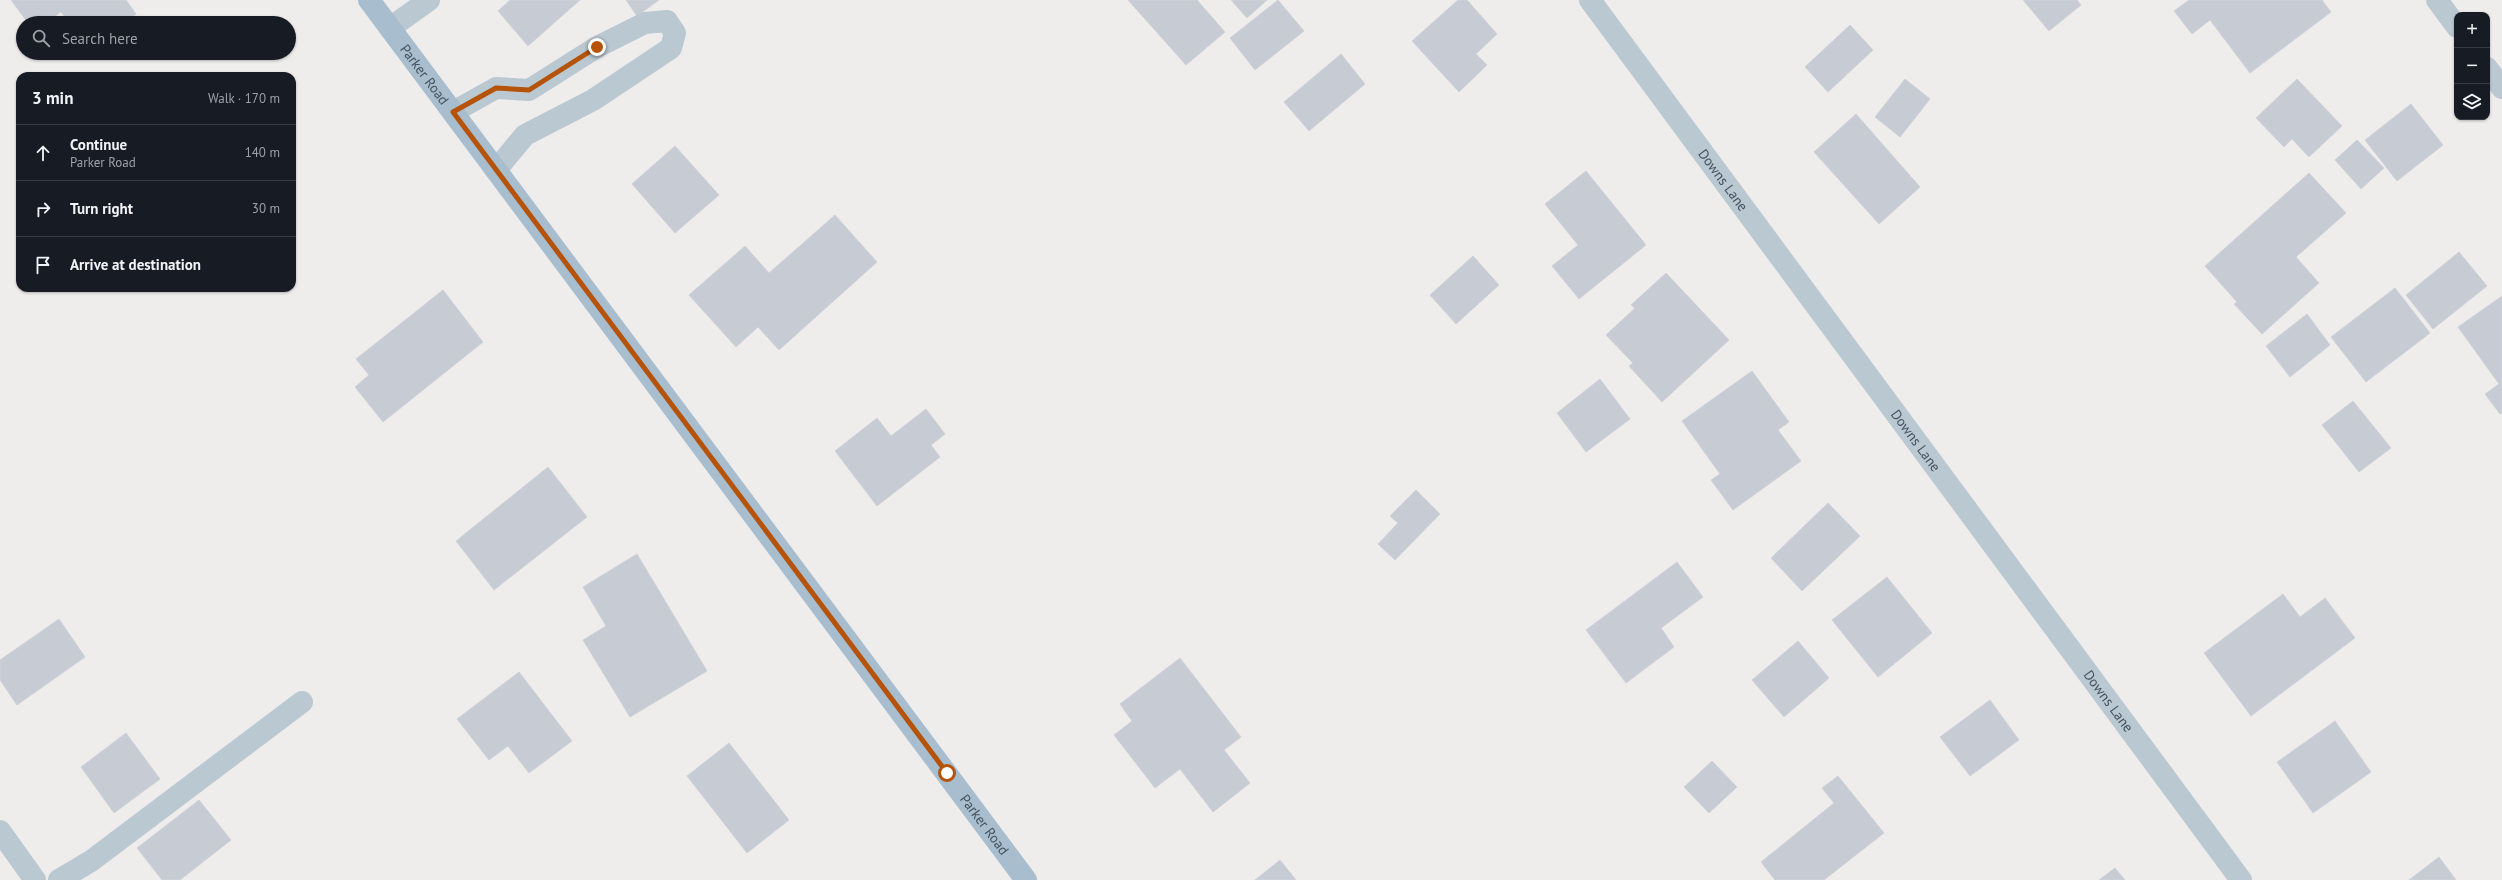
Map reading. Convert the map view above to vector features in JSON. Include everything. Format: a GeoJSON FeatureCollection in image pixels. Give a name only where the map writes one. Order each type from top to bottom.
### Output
{"type":"FeatureCollection","features":[{"type":"Feature","properties":{"kind":"main road","name":"Parker Road"},"geometry":{"type":"LineString","coordinates":[[369,0],[1026,880]]}},
{"type":"Feature","properties":{"kind":"street"},"geometry":{"type":"LineString","coordinates":[[390,28],[429,0]]}},
{"type":"Feature","properties":{"kind":"street","name":"Downs Lane"},"geometry":{"type":"LineString","coordinates":[[1590,0],[2242,880]]}},
{"type":"Feature","properties":{"kind":"street"},"geometry":{"type":"LineString","coordinates":[[2437,0],[2454,23]]}},
{"type":"Feature","properties":{"kind":"street"},"geometry":{"type":"LineString","coordinates":[[453,112],[496,88],[529,90],[604,43],[645,23],[667,21],[675,33],[671,48],[593,100],[525,135],[496,170]]}},
{"type":"Feature","properties":{"kind":"street"},"geometry":{"type":"LineString","coordinates":[[2490,72],[2502,88]]}},
{"type":"Feature","properties":{"kind":"street"},"geometry":{"type":"LineString","coordinates":[[59,880],[91,860],[302,702]]}},
{"type":"Feature","properties":{"kind":"street"},"geometry":{"type":"LineString","coordinates":[[0,831],[35,880]]}},
{"type":"Feature","properties":{"kind":"building"},"geometry":{"type":"Polygon","coordinates":[[[11,0],[126,0],[136,14],[133,16],[64,16],[61,12],[55,16],[23,16],[11,0]]]}},
{"type":"Feature","properties":{"kind":"building"},"geometry":{"type":"Polygon","coordinates":[[[510,0],[580,0],[528,46],[498,11],[510,0]]]}},
{"type":"Feature","properties":{"kind":"building"},"geometry":{"type":"Polygon","coordinates":[[[626,0],[659,0],[637,16],[626,0]]]}},
{"type":"Feature","properties":{"kind":"building"},"geometry":{"type":"Polygon","coordinates":[[[1128,0],[1197,0],[1225,32],[1186,65],[1128,0]]]}},
{"type":"Feature","properties":{"kind":"building"},"geometry":{"type":"Polygon","coordinates":[[[1231,0],[1267,0],[1247,18],[1231,0]]]}},
{"type":"Feature","properties":{"kind":"building"},"geometry":{"type":"Polygon","coordinates":[[[1278,0],[1304,31],[1255,70],[1230,38],[1278,0]]]}},
{"type":"Feature","properties":{"kind":"building"},"geometry":{"type":"Polygon","coordinates":[[[1458,0],[1467,0],[1497,34],[1476,54],[1487,65],[1459,92],[1412,41],[1458,0]]]}},
{"type":"Feature","properties":{"kind":"building"},"geometry":{"type":"Polygon","coordinates":[[[2023,0],[2077,0],[2081,5],[2049,31],[2023,0]]]}},
{"type":"Feature","properties":{"kind":"building"},"geometry":{"type":"Polygon","coordinates":[[[2189,0],[2322,0],[2331,12],[2250,73],[2210,20],[2192,34],[2174,11],[2189,0]]]}},
{"type":"Feature","properties":{"kind":"building"},"geometry":{"type":"Polygon","coordinates":[[[1850,25],[1873,50],[1828,92],[1805,67],[1850,25]]]}},
{"type":"Feature","properties":{"kind":"building"},"geometry":{"type":"Polygon","coordinates":[[[1341,54],[1365,84],[1309,131],[1284,102],[1341,54]]]}},
{"type":"Feature","properties":{"kind":"building"},"geometry":{"type":"Polygon","coordinates":[[[1905,79],[1930,99],[1900,137],[1875,117],[1905,79]]]}},
{"type":"Feature","properties":{"kind":"building"},"geometry":{"type":"Polygon","coordinates":[[[2297,79],[2342,126],[2309,157],[2292,139],[2284,147],[2256,118],[2297,79]]]}},
{"type":"Feature","properties":{"kind":"building"},"geometry":{"type":"Polygon","coordinates":[[[2411,104],[2443,145],[2397,181],[2365,140],[2411,104]]]}},
{"type":"Feature","properties":{"kind":"building"},"geometry":{"type":"Polygon","coordinates":[[[1856,114],[1920,187],[1879,224],[1814,152],[1856,114]]]}},
{"type":"Feature","properties":{"kind":"building"},"geometry":{"type":"Polygon","coordinates":[[[2357,140],[2384,168],[2361,189],[2335,160],[2357,140]]]}},
{"type":"Feature","properties":{"kind":"building"},"geometry":{"type":"Polygon","coordinates":[[[675,146],[719,195],[675,233],[632,184],[675,146]]]}},
{"type":"Feature","properties":{"kind":"building"},"geometry":{"type":"Polygon","coordinates":[[[1586,171],[1646,245],[1579,299],[1552,266],[1578,245],[1545,204],[1586,171]]]}},
{"type":"Feature","properties":{"kind":"building"},"geometry":{"type":"Polygon","coordinates":[[[2309,173],[2346,213],[2296,257],[2319,283],[2262,334],[2234,304],[2237,302],[2205,266],[2309,173]]]}},
{"type":"Feature","properties":{"kind":"building"},"geometry":{"type":"Polygon","coordinates":[[[835,215],[877,262],[779,350],[758,327],[736,347],[689,295],[745,246],[769,273],[835,215]]]}},
{"type":"Feature","properties":{"kind":"building"},"geometry":{"type":"Polygon","coordinates":[[[2459,252],[2487,286],[2433,329],[2406,295],[2459,252]]]}},
{"type":"Feature","properties":{"kind":"building"},"geometry":{"type":"Polygon","coordinates":[[[1473,256],[1499,285],[1456,324],[1430,295],[1473,256]]]}},
{"type":"Feature","properties":{"kind":"building"},"geometry":{"type":"Polygon","coordinates":[[[1666,273],[1729,340],[1662,402],[1629,366],[1633,363],[1606,335],[1635,308],[1631,305],[1666,273]]]}},
{"type":"Feature","properties":{"kind":"building"},"geometry":{"type":"Polygon","coordinates":[[[2395,288],[2430,333],[2366,382],[2331,337],[2395,288]]]}},
{"type":"Feature","properties":{"kind":"building"},"geometry":{"type":"Polygon","coordinates":[[[443,290],[483,342],[383,422],[355,387],[369,375],[356,359],[443,290]]]}},
{"type":"Feature","properties":{"kind":"building"},"geometry":{"type":"Polygon","coordinates":[[[2502,296],[2502,413],[2500,414],[2485,394],[2499,384],[2458,327],[2502,296]]]}},
{"type":"Feature","properties":{"kind":"building"},"geometry":{"type":"Polygon","coordinates":[[[2307,314],[2330,345],[2290,377],[2266,346],[2307,314]]]}},
{"type":"Feature","properties":{"kind":"building"},"geometry":{"type":"Polygon","coordinates":[[[1752,371],[1789,422],[1778,430],[1801,461],[1733,510],[1711,480],[1720,474],[1682,421],[1752,371]]]}},
{"type":"Feature","properties":{"kind":"building"},"geometry":{"type":"Polygon","coordinates":[[[1600,379],[1630,419],[1586,452],[1557,413],[1600,379]]]}},
{"type":"Feature","properties":{"kind":"building"},"geometry":{"type":"Polygon","coordinates":[[[2353,401],[2391,448],[2359,472],[2322,425],[2353,401]]]}},
{"type":"Feature","properties":{"kind":"building"},"geometry":{"type":"Polygon","coordinates":[[[926,409],[945,434],[931,445],[940,457],[877,506],[835,451],[877,418],[891,436],[926,409]]]}},
{"type":"Feature","properties":{"kind":"building"},"geometry":{"type":"Polygon","coordinates":[[[548,467],[587,517],[494,590],[456,541],[548,467]]]}},
{"type":"Feature","properties":{"kind":"building"},"geometry":{"type":"Polygon","coordinates":[[[1416,490],[1440,514],[1395,560],[1378,544],[1398,523],[1390,516],[1416,490]]]}},
{"type":"Feature","properties":{"kind":"building"},"geometry":{"type":"Polygon","coordinates":[[[1828,503],[1860,536],[1802,591],[1771,558],[1828,503]]]}},
{"type":"Feature","properties":{"kind":"building"},"geometry":{"type":"Polygon","coordinates":[[[637,554],[707,671],[630,717],[583,640],[606,626],[583,587],[637,554]]]}},
{"type":"Feature","properties":{"kind":"building"},"geometry":{"type":"Polygon","coordinates":[[[1677,562],[1703,597],[1661,628],[1674,647],[1626,683],[1586,630],[1677,562]]]}},
{"type":"Feature","properties":{"kind":"building"},"geometry":{"type":"Polygon","coordinates":[[[1887,577],[1932,633],[1878,677],[1832,620],[1887,577]]]}},
{"type":"Feature","properties":{"kind":"building"},"geometry":{"type":"Polygon","coordinates":[[[2283,594],[2300,617],[2325,598],[2355,638],[2251,716],[2204,653],[2283,594]]]}},
{"type":"Feature","properties":{"kind":"building"},"geometry":{"type":"Polygon","coordinates":[[[59,619],[85,657],[17,705],[0,680],[0,660],[59,619]]]}},
{"type":"Feature","properties":{"kind":"building"},"geometry":{"type":"Polygon","coordinates":[[[1798,641],[1829,678],[1784,717],[1752,680],[1798,641]]]}},
{"type":"Feature","properties":{"kind":"building"},"geometry":{"type":"Polygon","coordinates":[[[1180,658],[1241,737],[1224,750],[1250,783],[1213,812],[1180,769],[1155,788],[1114,735],[1132,721],[1120,704],[1180,658]]]}},
{"type":"Feature","properties":{"kind":"building"},"geometry":{"type":"Polygon","coordinates":[[[519,672],[572,741],[529,773],[508,746],[489,760],[457,719],[519,672]]]}},
{"type":"Feature","properties":{"kind":"building"},"geometry":{"type":"Polygon","coordinates":[[[1990,700],[2019,740],[1970,776],[1940,737],[1990,700]]]}},
{"type":"Feature","properties":{"kind":"building"},"geometry":{"type":"Polygon","coordinates":[[[2335,721],[2371,772],[2313,813],[2277,762],[2335,721]]]}},
{"type":"Feature","properties":{"kind":"building"},"geometry":{"type":"Polygon","coordinates":[[[126,733],[160,779],[114,813],[81,767],[126,733]]]}},
{"type":"Feature","properties":{"kind":"building"},"geometry":{"type":"Polygon","coordinates":[[[729,743],[789,820],[747,853],[687,776],[729,743]]]}},
{"type":"Feature","properties":{"kind":"building"},"geometry":{"type":"Polygon","coordinates":[[[1712,761],[1737,787],[1709,813],[1684,787],[1712,761]]]}},
{"type":"Feature","properties":{"kind":"building"},"geometry":{"type":"Polygon","coordinates":[[[1838,776],[1884,833],[1824,880],[1775,880],[1761,862],[1834,803],[1822,788],[1838,776]]]}},
{"type":"Feature","properties":{"kind":"building"},"geometry":{"type":"Polygon","coordinates":[[[199,800],[231,840],[180,880],[162,880],[137,848],[199,800]]]}},
{"type":"Feature","properties":{"kind":"building"},"geometry":{"type":"Polygon","coordinates":[[[2439,857],[2456,880],[2409,880],[2439,857]]]}},
{"type":"Feature","properties":{"kind":"building"},"geometry":{"type":"Polygon","coordinates":[[[1280,860],[1296,880],[1255,880],[1280,860]]]}},
{"type":"Feature","properties":{"kind":"building"},"geometry":{"type":"Polygon","coordinates":[[[2115,868],[2125,880],[2099,880],[2115,868]]]}},
{"type":"Feature","properties":{"kind":"route"},"geometry":{"type":"LineString","coordinates":[[597,47],[529,90],[496,88],[453,112],[947,773]]}}]}
